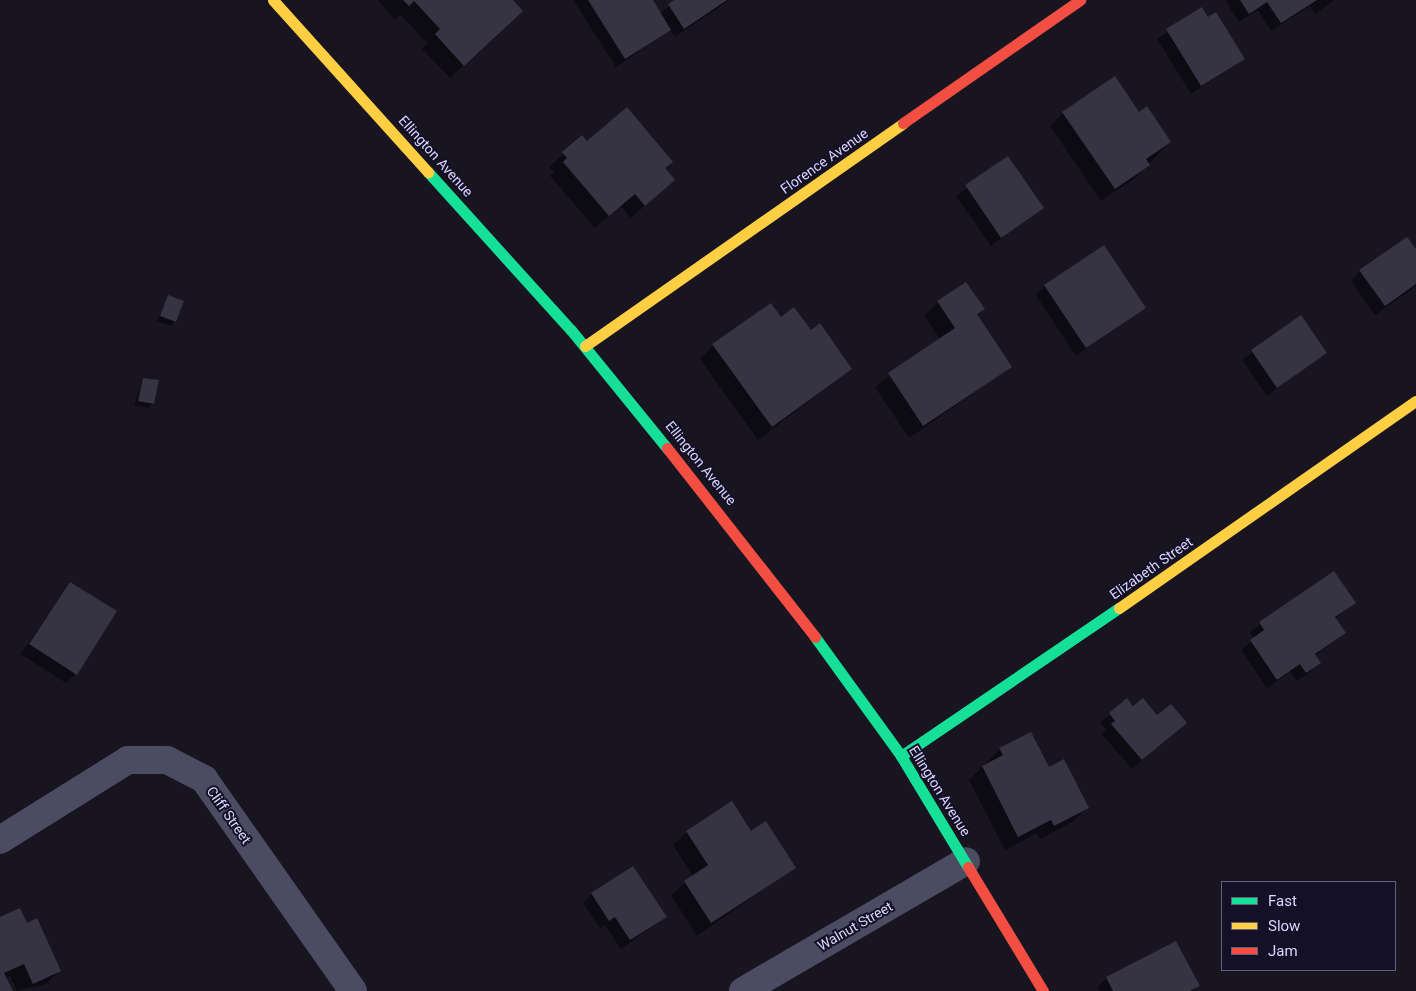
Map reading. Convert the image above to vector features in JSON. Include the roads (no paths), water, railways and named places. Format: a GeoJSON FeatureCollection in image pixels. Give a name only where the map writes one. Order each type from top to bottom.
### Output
{"type":"FeatureCollection","features":[{"type":"Feature","properties":{"kind":"street","name":"Ellington Avenue"},"geometry":{"type":"LineString","coordinates":[[273,0],[585,346],[756,556],[901,756],[1043,991]]}},
{"type":"Feature","properties":{"kind":"street","name":"Florence Avenue"},"geometry":{"type":"LineString","coordinates":[[585,346],[1080,0]]}},
{"type":"Feature","properties":{"kind":"street","name":"Elizabeth Street"},"geometry":{"type":"LineString","coordinates":[[901,756],[934,738],[1416,401]]}},
{"type":"Feature","properties":{"kind":"street","name":"Cliff Street"},"geometry":{"type":"LineString","coordinates":[[0,840],[128,760],[167,760],[204,778],[352,991]]}},
{"type":"Feature","properties":{"kind":"street","name":"Walnut Street"},"geometry":{"type":"LineString","coordinates":[[743,991],[966,861]]}}]}
